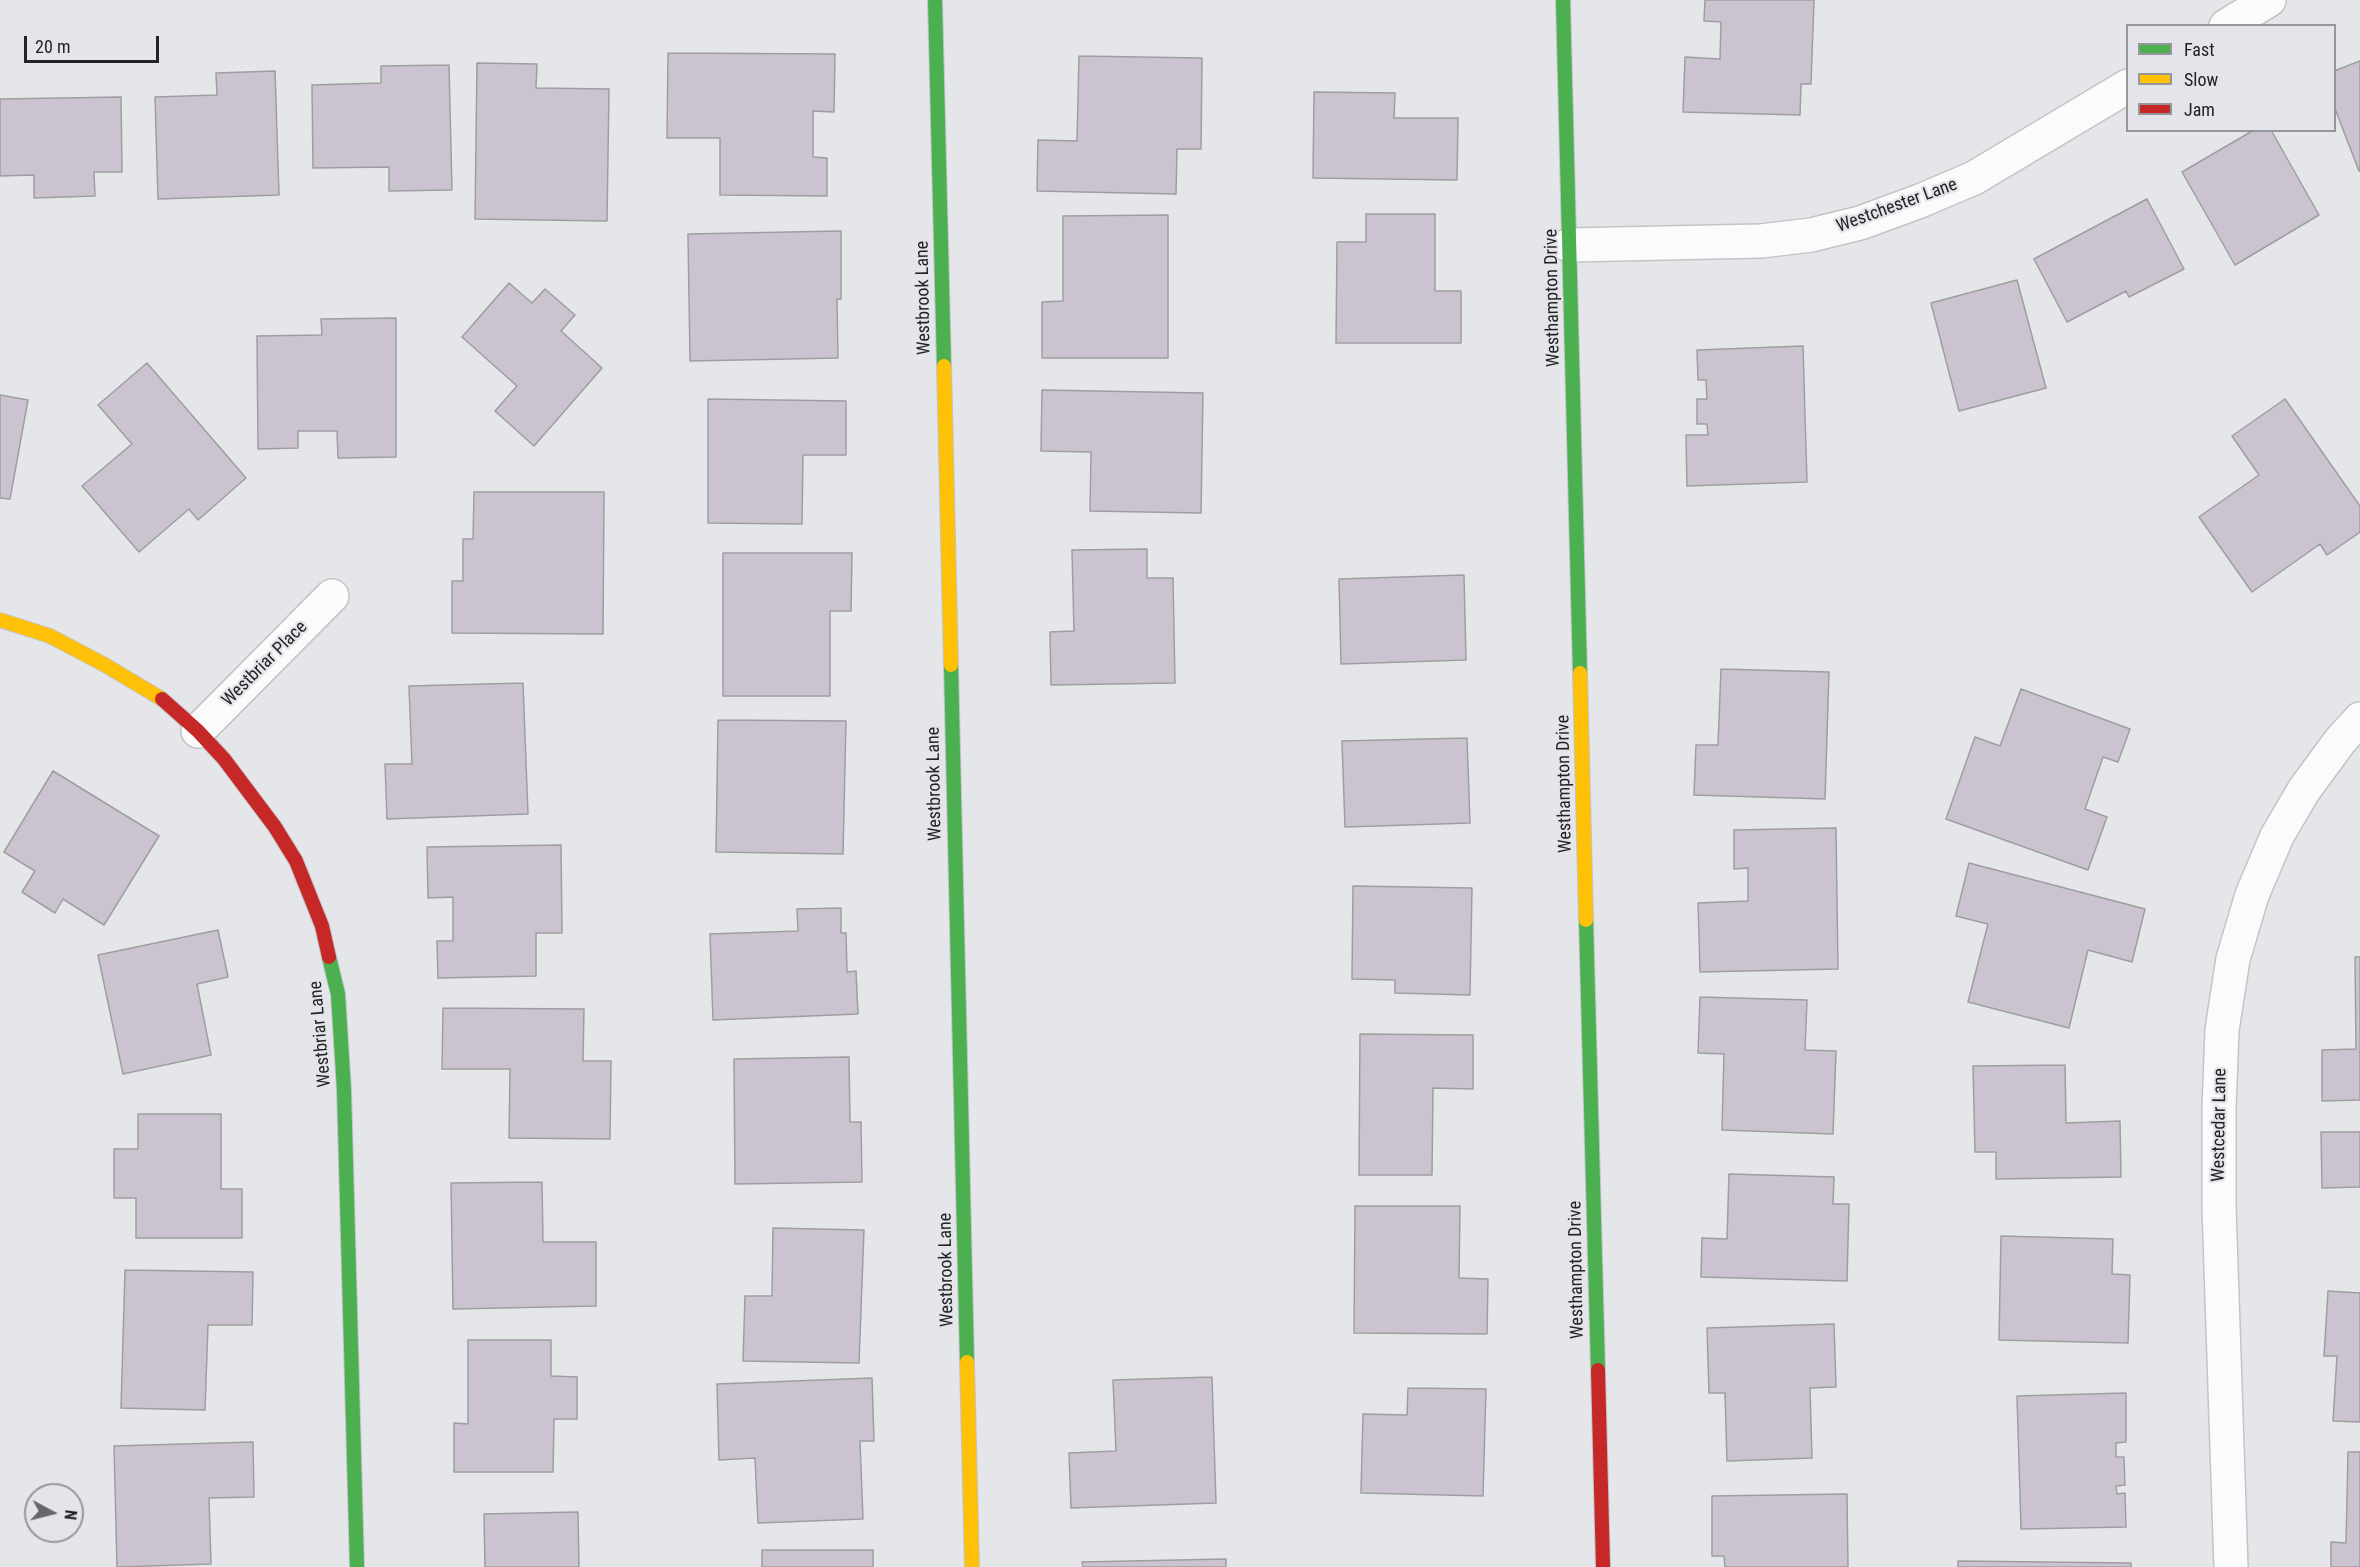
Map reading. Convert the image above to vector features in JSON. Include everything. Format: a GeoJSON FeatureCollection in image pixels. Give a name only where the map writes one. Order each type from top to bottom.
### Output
{"type":"FeatureCollection","features":[{"type":"Feature","properties":{"kind":"street","name":"Westbrook Lane"},"geometry":{"type":"LineString","coordinates":[[935,0],[972,1567]]}},
{"type":"Feature","properties":{"kind":"street","name":"Westhampton Drive"},"geometry":{"type":"LineString","coordinates":[[1563,0],[1603,1567]]}},
{"type":"Feature","properties":{"kind":"street"},"geometry":{"type":"LineString","coordinates":[[2229,24],[2269,0]]}},
{"type":"Feature","properties":{"kind":"street","name":"Westchester Lane"},"geometry":{"type":"LineString","coordinates":[[1569,245],[1761,241],[1810,235],[1852,225],[1920,201],[1974,178],[2126,87]]}},
{"type":"Feature","properties":{"kind":"street","name":"Westbriar Place"},"geometry":{"type":"LineString","coordinates":[[198,731],[332,596]]}},
{"type":"Feature","properties":{"kind":"street","name":"Westbriar Lane"},"geometry":{"type":"LineString","coordinates":[[0,620],[50,636],[86,654],[163,700],[198,731],[249,790],[296,861],[322,926],[338,994],[346,1137],[357,1567]]}},
{"type":"Feature","properties":{"kind":"street","name":"Westcedar Lane"},"geometry":{"type":"LineString","coordinates":[[2231,1567],[2219,1207],[2222,1030],[2236,948],[2252,895],[2277,836],[2304,790],[2340,741],[2360,719]]}},
{"type":"Feature","properties":{"kind":"building"},"geometry":{"type":"Polygon","coordinates":[[[1705,0],[1814,0],[1811,84],[1801,84],[1800,115],[1683,112],[1685,57],[1720,59],[1721,22],[1704,21],[1705,0]]]}},
{"type":"Feature","properties":{"kind":"building"},"geometry":{"type":"Polygon","coordinates":[[[668,53],[835,54],[834,112],[813,111],[813,157],[827,158],[827,196],[720,195],[720,138],[667,138],[668,53]]]}},
{"type":"Feature","properties":{"kind":"building"},"geometry":{"type":"Polygon","coordinates":[[[1079,56],[1202,58],[1201,149],[1177,149],[1176,194],[1037,191],[1038,140],[1077,141],[1079,56]]]}},
{"type":"Feature","properties":{"kind":"building"},"geometry":{"type":"Polygon","coordinates":[[[2360,61],[2360,171],[2336,111],[2336,70],[2360,61]]]}},
{"type":"Feature","properties":{"kind":"building"},"geometry":{"type":"Polygon","coordinates":[[[477,63],[537,64],[536,88],[609,89],[607,221],[475,219],[477,63]]]}},
{"type":"Feature","properties":{"kind":"building"},"geometry":{"type":"Polygon","coordinates":[[[449,65],[452,190],[389,191],[389,167],[313,168],[312,85],[381,83],[381,66],[449,65]]]}},
{"type":"Feature","properties":{"kind":"building"},"geometry":{"type":"Polygon","coordinates":[[[275,71],[279,195],[158,199],[155,97],[217,95],[216,73],[275,71]]]}},
{"type":"Feature","properties":{"kind":"building"},"geometry":{"type":"Polygon","coordinates":[[[1314,92],[1395,93],[1394,118],[1458,118],[1457,180],[1313,178],[1314,92]]]}},
{"type":"Feature","properties":{"kind":"building"},"geometry":{"type":"Polygon","coordinates":[[[121,97],[122,172],[94,172],[95,196],[34,198],[34,175],[0,176],[0,99],[121,97]]]}},
{"type":"Feature","properties":{"kind":"building"},"geometry":{"type":"Polygon","coordinates":[[[2251,132],[2272,132],[2319,215],[2235,265],[2182,172],[2251,132]]]}},
{"type":"Feature","properties":{"kind":"building"},"geometry":{"type":"Polygon","coordinates":[[[2147,199],[2184,269],[2129,297],[2126,291],[2067,322],[2034,259],[2147,199]]]}},
{"type":"Feature","properties":{"kind":"building"},"geometry":{"type":"Polygon","coordinates":[[[1366,214],[1435,214],[1435,291],[1461,291],[1461,343],[1336,343],[1337,242],[1366,242],[1366,214]]]}},
{"type":"Feature","properties":{"kind":"building"},"geometry":{"type":"Polygon","coordinates":[[[1168,215],[1168,358],[1042,358],[1042,302],[1063,301],[1063,216],[1168,215]]]}},
{"type":"Feature","properties":{"kind":"building"},"geometry":{"type":"Polygon","coordinates":[[[841,231],[841,299],[837,299],[838,358],[690,361],[688,234],[841,231]]]}},
{"type":"Feature","properties":{"kind":"building"},"geometry":{"type":"Polygon","coordinates":[[[2017,280],[2046,388],[1959,411],[1931,303],[2017,280]]]}},
{"type":"Feature","properties":{"kind":"building"},"geometry":{"type":"Polygon","coordinates":[[[509,283],[532,303],[545,289],[575,315],[561,331],[602,368],[534,446],[495,411],[517,386],[462,337],[509,283]]]}},
{"type":"Feature","properties":{"kind":"building"},"geometry":{"type":"Polygon","coordinates":[[[396,318],[396,457],[338,458],[337,431],[298,431],[298,448],[258,449],[257,336],[322,335],[321,319],[396,318]]]}},
{"type":"Feature","properties":{"kind":"building"},"geometry":{"type":"Polygon","coordinates":[[[1803,346],[1807,482],[1687,486],[1686,435],[1708,435],[1707,424],[1697,424],[1697,399],[1707,399],[1706,380],[1698,380],[1697,350],[1803,346]]]}},
{"type":"Feature","properties":{"kind":"building"},"geometry":{"type":"Polygon","coordinates":[[[147,363],[246,478],[198,520],[189,509],[139,552],[82,486],[132,444],[98,405],[147,363]]]}},
{"type":"Feature","properties":{"kind":"building"},"geometry":{"type":"Polygon","coordinates":[[[1042,390],[1203,393],[1201,513],[1090,511],[1091,452],[1041,451],[1042,390]]]}},
{"type":"Feature","properties":{"kind":"building"},"geometry":{"type":"Polygon","coordinates":[[[0,395],[28,400],[10,499],[0,498],[0,395]]]}},
{"type":"Feature","properties":{"kind":"building"},"geometry":{"type":"Polygon","coordinates":[[[708,399],[846,401],[846,455],[803,455],[802,524],[708,523],[708,399]]]}},
{"type":"Feature","properties":{"kind":"building"},"geometry":{"type":"Polygon","coordinates":[[[2285,399],[2360,506],[2360,532],[2327,555],[2320,544],[2252,592],[2199,517],[2259,475],[2232,436],[2285,399]]]}},
{"type":"Feature","properties":{"kind":"building"},"geometry":{"type":"Polygon","coordinates":[[[474,492],[604,492],[603,634],[452,633],[452,581],[463,581],[463,539],[473,539],[474,492]]]}},
{"type":"Feature","properties":{"kind":"building"},"geometry":{"type":"Polygon","coordinates":[[[1147,549],[1147,578],[1173,578],[1175,683],[1051,685],[1050,632],[1074,631],[1072,550],[1147,549]]]}},
{"type":"Feature","properties":{"kind":"building"},"geometry":{"type":"Polygon","coordinates":[[[723,553],[852,553],[851,611],[830,611],[830,696],[723,696],[723,553]]]}},
{"type":"Feature","properties":{"kind":"building"},"geometry":{"type":"Polygon","coordinates":[[[1464,575],[1466,660],[1341,664],[1339,579],[1464,575]]]}},
{"type":"Feature","properties":{"kind":"building"},"geometry":{"type":"Polygon","coordinates":[[[1721,669],[1829,672],[1825,799],[1694,795],[1696,745],[1718,745],[1721,669]]]}},
{"type":"Feature","properties":{"kind":"building"},"geometry":{"type":"Polygon","coordinates":[[[523,683],[528,814],[387,819],[385,764],[412,764],[409,686],[523,683]]]}},
{"type":"Feature","properties":{"kind":"building"},"geometry":{"type":"Polygon","coordinates":[[[2021,689],[2130,729],[2118,762],[2103,757],[2085,809],[2107,817],[2088,870],[1946,819],[1975,737],[2000,746],[2021,689]]]}},
{"type":"Feature","properties":{"kind":"building"},"geometry":{"type":"Polygon","coordinates":[[[718,720],[846,721],[843,854],[716,852],[718,720]]]}},
{"type":"Feature","properties":{"kind":"building"},"geometry":{"type":"Polygon","coordinates":[[[1467,738],[1470,823],[1345,827],[1342,741],[1467,738]]]}},
{"type":"Feature","properties":{"kind":"building"},"geometry":{"type":"Polygon","coordinates":[[[53,771],[159,836],[104,925],[63,899],[55,913],[22,892],[35,871],[4,852],[53,771]]]}},
{"type":"Feature","properties":{"kind":"building"},"geometry":{"type":"Polygon","coordinates":[[[1836,828],[1838,969],[1700,972],[1698,903],[1748,901],[1748,868],[1734,869],[1734,830],[1836,828]]]}},
{"type":"Feature","properties":{"kind":"building"},"geometry":{"type":"Polygon","coordinates":[[[561,845],[562,933],[536,933],[536,976],[438,978],[437,941],[453,941],[453,897],[428,898],[427,847],[561,845]]]}},
{"type":"Feature","properties":{"kind":"building"},"geometry":{"type":"Polygon","coordinates":[[[1969,863],[2145,909],[2132,962],[2088,950],[2069,1028],[1968,1002],[1988,924],[1956,916],[1969,863]]]}},
{"type":"Feature","properties":{"kind":"building"},"geometry":{"type":"Polygon","coordinates":[[[1353,886],[1472,888],[1470,995],[1395,993],[1395,980],[1352,979],[1353,886]]]}},
{"type":"Feature","properties":{"kind":"building"},"geometry":{"type":"Polygon","coordinates":[[[841,908],[841,933],[846,933],[847,972],[856,971],[858,1014],[713,1020],[710,934],[798,931],[797,909],[841,908]]]}},
{"type":"Feature","properties":{"kind":"building"},"geometry":{"type":"Polygon","coordinates":[[[218,930],[228,977],[197,984],[211,1055],[123,1074],[98,955],[218,930]]]}},
{"type":"Feature","properties":{"kind":"building"},"geometry":{"type":"Polygon","coordinates":[[[2355,957],[2360,957],[2360,1100],[2322,1101],[2322,1050],[2356,1049],[2355,957]]]}},
{"type":"Feature","properties":{"kind":"building"},"geometry":{"type":"Polygon","coordinates":[[[1700,997],[1807,1000],[1805,1050],[1836,1051],[1833,1134],[1722,1130],[1724,1054],[1698,1053],[1700,997]]]}},
{"type":"Feature","properties":{"kind":"building"},"geometry":{"type":"Polygon","coordinates":[[[443,1008],[584,1009],[583,1061],[611,1061],[610,1139],[509,1138],[510,1069],[442,1069],[443,1008]]]}},
{"type":"Feature","properties":{"kind":"building"},"geometry":{"type":"Polygon","coordinates":[[[1360,1034],[1473,1035],[1473,1089],[1433,1088],[1432,1175],[1359,1175],[1360,1034]]]}},
{"type":"Feature","properties":{"kind":"building"},"geometry":{"type":"Polygon","coordinates":[[[849,1057],[850,1122],[861,1122],[862,1182],[735,1184],[734,1059],[849,1057]]]}},
{"type":"Feature","properties":{"kind":"building"},"geometry":{"type":"Polygon","coordinates":[[[2065,1065],[2066,1123],[2120,1121],[2121,1177],[1996,1179],[1996,1152],[1975,1152],[1973,1066],[2065,1065]]]}},
{"type":"Feature","properties":{"kind":"building"},"geometry":{"type":"Polygon","coordinates":[[[138,1114],[221,1114],[221,1189],[242,1189],[242,1238],[136,1238],[136,1198],[114,1198],[114,1149],[138,1149],[138,1114]]]}},
{"type":"Feature","properties":{"kind":"building"},"geometry":{"type":"Polygon","coordinates":[[[2321,1132],[2360,1132],[2360,1187],[2322,1188],[2321,1132]]]}},
{"type":"Feature","properties":{"kind":"building"},"geometry":{"type":"Polygon","coordinates":[[[1729,1174],[1834,1177],[1833,1204],[1849,1204],[1847,1281],[1701,1277],[1702,1238],[1727,1239],[1729,1174]]]}},
{"type":"Feature","properties":{"kind":"building"},"geometry":{"type":"Polygon","coordinates":[[[542,1182],[543,1242],[596,1242],[596,1306],[453,1309],[451,1183],[542,1182]]]}},
{"type":"Feature","properties":{"kind":"building"},"geometry":{"type":"Polygon","coordinates":[[[1355,1206],[1460,1206],[1459,1278],[1488,1279],[1487,1334],[1354,1333],[1355,1206]]]}},
{"type":"Feature","properties":{"kind":"building"},"geometry":{"type":"Polygon","coordinates":[[[773,1228],[864,1230],[859,1363],[743,1361],[745,1296],[772,1296],[773,1228]]]}},
{"type":"Feature","properties":{"kind":"building"},"geometry":{"type":"Polygon","coordinates":[[[2001,1236],[2113,1239],[2112,1274],[2130,1275],[2128,1343],[1999,1340],[2001,1236]]]}},
{"type":"Feature","properties":{"kind":"building"},"geometry":{"type":"Polygon","coordinates":[[[125,1270],[253,1272],[252,1325],[208,1325],[205,1410],[121,1408],[125,1270]]]}},
{"type":"Feature","properties":{"kind":"building"},"geometry":{"type":"Polygon","coordinates":[[[2328,1291],[2360,1293],[2360,1422],[2333,1421],[2337,1356],[2324,1356],[2328,1291]]]}},
{"type":"Feature","properties":{"kind":"building"},"geometry":{"type":"Polygon","coordinates":[[[1834,1324],[1836,1387],[1810,1388],[1812,1458],[1727,1461],[1725,1393],[1709,1393],[1707,1328],[1834,1324]]]}},
{"type":"Feature","properties":{"kind":"building"},"geometry":{"type":"Polygon","coordinates":[[[468,1340],[551,1340],[551,1376],[577,1377],[577,1419],[554,1419],[553,1472],[454,1472],[454,1423],[468,1424],[468,1340]]]}},
{"type":"Feature","properties":{"kind":"building"},"geometry":{"type":"Polygon","coordinates":[[[1212,1377],[1216,1503],[1071,1508],[1069,1453],[1116,1451],[1113,1380],[1212,1377]]]}},
{"type":"Feature","properties":{"kind":"building"},"geometry":{"type":"Polygon","coordinates":[[[872,1378],[874,1441],[860,1441],[863,1519],[758,1523],[755,1458],[719,1460],[717,1384],[872,1378]]]}},
{"type":"Feature","properties":{"kind":"building"},"geometry":{"type":"Polygon","coordinates":[[[1408,1388],[1486,1389],[1483,1496],[1361,1493],[1363,1414],[1407,1415],[1408,1388]]]}},
{"type":"Feature","properties":{"kind":"building"},"geometry":{"type":"Polygon","coordinates":[[[2126,1393],[2126,1442],[2116,1443],[2116,1457],[2124,1457],[2125,1485],[2116,1486],[2117,1494],[2125,1493],[2126,1527],[2021,1529],[2017,1396],[2126,1393]]]}},
{"type":"Feature","properties":{"kind":"building"},"geometry":{"type":"Polygon","coordinates":[[[253,1442],[254,1497],[209,1498],[211,1564],[117,1567],[114,1446],[253,1442]]]}},
{"type":"Feature","properties":{"kind":"building"},"geometry":{"type":"Polygon","coordinates":[[[2348,1452],[2360,1452],[2360,1567],[2331,1567],[2331,1542],[2346,1543],[2348,1452]]]}},
{"type":"Feature","properties":{"kind":"building"},"geometry":{"type":"Polygon","coordinates":[[[1847,1494],[1848,1567],[1725,1567],[1724,1556],[1712,1556],[1712,1496],[1847,1494]]]}},
{"type":"Feature","properties":{"kind":"building"},"geometry":{"type":"Polygon","coordinates":[[[578,1512],[579,1567],[485,1567],[484,1514],[578,1512]]]}},
{"type":"Feature","properties":{"kind":"building"},"geometry":{"type":"Polygon","coordinates":[[[762,1550],[873,1550],[873,1567],[762,1567],[762,1550]]]}},
{"type":"Feature","properties":{"kind":"building"},"geometry":{"type":"Polygon","coordinates":[[[1226,1559],[1226,1567],[1083,1567],[1082,1562],[1226,1559]]]}},
{"type":"Feature","properties":{"kind":"building"},"geometry":{"type":"Polygon","coordinates":[[[1958,1561],[2131,1563],[2131,1567],[1958,1567],[1958,1561]]]}},
{"type":"Feature","properties":{"kind":"traffic: fast"},"geometry":{"type":"LineString","coordinates":[[935,0],[944,366]]}},
{"type":"Feature","properties":{"kind":"traffic: fast"},"geometry":{"type":"LineString","coordinates":[[1563,0],[1580,673]]}},
{"type":"Feature","properties":{"kind":"traffic: fast"},"geometry":{"type":"LineString","coordinates":[[951,665],[967,1362]]}},
{"type":"Feature","properties":{"kind":"traffic: fast"},"geometry":{"type":"LineString","coordinates":[[1586,920],[1598,1370]]}},
{"type":"Feature","properties":{"kind":"traffic: fast"},"geometry":{"type":"LineString","coordinates":[[329,957],[338,994],[344,1090],[357,1567]]}},
{"type":"Feature","properties":{"kind":"traffic: slow"},"geometry":{"type":"LineString","coordinates":[[944,366],[951,665]]}},
{"type":"Feature","properties":{"kind":"traffic: slow"},"geometry":{"type":"LineString","coordinates":[[0,620],[50,636],[162,699]]}},
{"type":"Feature","properties":{"kind":"traffic: slow"},"geometry":{"type":"LineString","coordinates":[[1580,673],[1586,920]]}},
{"type":"Feature","properties":{"kind":"traffic: slow"},"geometry":{"type":"LineString","coordinates":[[967,1362],[972,1567]]}},
{"type":"Feature","properties":{"kind":"traffic: jam"},"geometry":{"type":"LineString","coordinates":[[162,699],[198,731],[224,759],[275,827],[296,861],[322,926],[329,957]]}},
{"type":"Feature","properties":{"kind":"traffic: jam"},"geometry":{"type":"LineString","coordinates":[[1598,1370],[1603,1567]]}}]}
